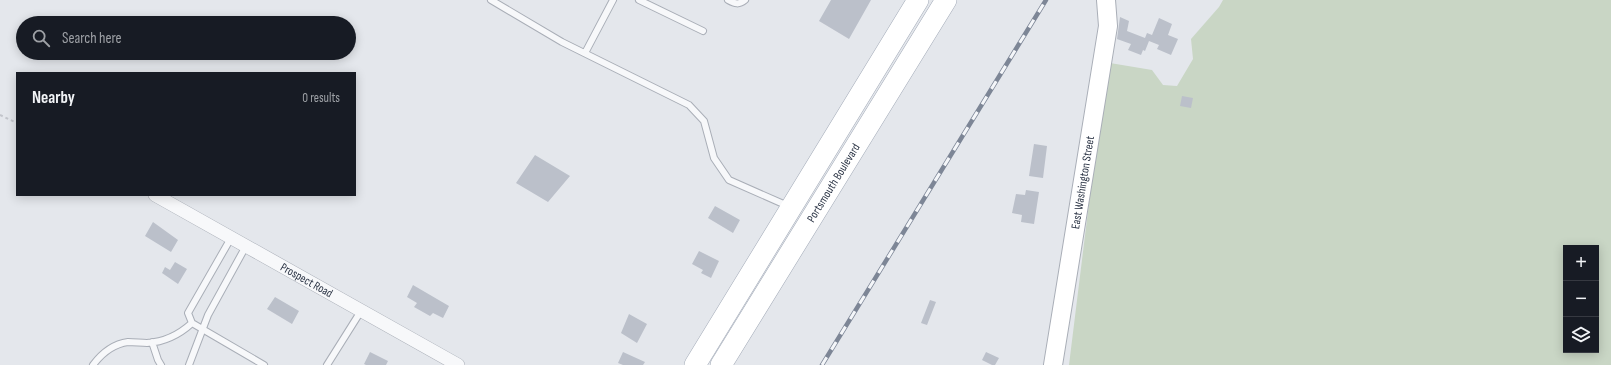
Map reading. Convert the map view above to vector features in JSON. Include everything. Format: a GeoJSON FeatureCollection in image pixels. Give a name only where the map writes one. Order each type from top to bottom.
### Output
{"type":"FeatureCollection","features":[{"type":"Feature","properties":{"kind":"main road","name":"Portsmouth Boulevard"},"geometry":{"type":"LineString","coordinates":[[695,365],[918,0]]}},
{"type":"Feature","properties":{"kind":"main road","name":"Portsmouth Boulevard"},"geometry":{"type":"LineString","coordinates":[[722,365],[946,0]]}},
{"type":"Feature","properties":{"kind":"main road","name":"East Washington Street"},"geometry":{"type":"LineString","coordinates":[[1053,365],[1108,26],[1106,0]]}},
{"type":"Feature","properties":{"kind":"street","name":"Prospect Road"},"geometry":{"type":"LineString","coordinates":[[157,196],[458,365]]}},
{"type":"Feature","properties":{"kind":"street"},"geometry":{"type":"LineString","coordinates":[[773,238],[793,249]]}},
{"type":"Feature","properties":{"kind":"lane"},"geometry":{"type":"LineString","coordinates":[[490,0],[562,42],[689,105],[704,122],[714,158],[729,180],[792,207]]}},
{"type":"Feature","properties":{"kind":"lane"},"geometry":{"type":"LineString","coordinates":[[585,53],[613,0]]}},
{"type":"Feature","properties":{"kind":"lane"},"geometry":{"type":"LineString","coordinates":[[639,0],[703,31]]}},
{"type":"Feature","properties":{"kind":"lane"},"geometry":{"type":"LineString","coordinates":[[728,0],[736,4],[740,4],[745,0]]}},
{"type":"Feature","properties":{"kind":"lane"},"geometry":{"type":"LineString","coordinates":[[231,238],[188,313],[192,323],[264,365]]}},
{"type":"Feature","properties":{"kind":"lane"},"geometry":{"type":"LineString","coordinates":[[189,365],[208,315],[246,246]]}},
{"type":"Feature","properties":{"kind":"lane"},"geometry":{"type":"LineString","coordinates":[[327,365],[361,311]]}},
{"type":"Feature","properties":{"kind":"lane"},"geometry":{"type":"LineString","coordinates":[[93,365],[104,353],[118,344],[129,342],[161,341],[174,336],[192,323]]}},
{"type":"Feature","properties":{"kind":"lane"},"geometry":{"type":"LineString","coordinates":[[152,342],[161,365]]}},
{"type":"Feature","properties":{"kind":"path"},"geometry":{"type":"LineString","coordinates":[[0,115],[16,123]]}},
{"type":"Feature","properties":{"kind":"green space"},"geometry":{"type":"Polygon","coordinates":[[[1223,0],[1611,0],[1611,365],[1069,365],[1092,179],[1110,63],[1152,70],[1163,85],[1177,86],[1193,59],[1191,39],[1219,7],[1223,0]]]}},
{"type":"Feature","properties":{"kind":"building"},"geometry":{"type":"Polygon","coordinates":[[[831,0],[871,0],[849,39],[819,21],[831,0]]]}},
{"type":"Feature","properties":{"kind":"building"},"geometry":{"type":"Polygon","coordinates":[[[1120,17],[1129,21],[1127,31],[1145,38],[1147,33],[1152,35],[1159,18],[1172,24],[1168,35],[1178,39],[1171,55],[1157,49],[1159,45],[1149,41],[1145,51],[1143,50],[1141,55],[1128,50],[1131,44],[1117,39],[1120,17]]]}},
{"type":"Feature","properties":{"kind":"building"},"geometry":{"type":"Polygon","coordinates":[[[1182,96],[1193,98],[1191,108],[1180,106],[1182,96]]]}},
{"type":"Feature","properties":{"kind":"building"},"geometry":{"type":"Polygon","coordinates":[[[1034,144],[1047,146],[1043,178],[1029,176],[1034,144]]]}},
{"type":"Feature","properties":{"kind":"building"},"geometry":{"type":"Polygon","coordinates":[[[535,155],[570,176],[548,202],[516,183],[535,155]]]}},
{"type":"Feature","properties":{"kind":"building"},"geometry":{"type":"Polygon","coordinates":[[[1026,190],[1039,192],[1034,224],[1021,222],[1022,215],[1012,213],[1016,194],[1025,195],[1026,190]]]}},
{"type":"Feature","properties":{"kind":"building"},"geometry":{"type":"Polygon","coordinates":[[[715,206],[740,220],[733,233],[708,218],[715,206]]]}},
{"type":"Feature","properties":{"kind":"building"},"geometry":{"type":"Polygon","coordinates":[[[153,222],[178,240],[171,252],[145,236],[153,222]]]}},
{"type":"Feature","properties":{"kind":"building"},"geometry":{"type":"Polygon","coordinates":[[[699,251],[719,261],[711,278],[701,273],[703,270],[692,264],[699,251]]]}},
{"type":"Feature","properties":{"kind":"building"},"geometry":{"type":"Polygon","coordinates":[[[175,262],[187,269],[178,284],[162,273],[165,267],[170,270],[175,262]]]}},
{"type":"Feature","properties":{"kind":"building"},"geometry":{"type":"Polygon","coordinates":[[[413,285],[449,306],[443,318],[433,313],[430,316],[414,307],[417,303],[407,297],[413,285]]]}},
{"type":"Feature","properties":{"kind":"building"},"geometry":{"type":"Polygon","coordinates":[[[275,297],[299,311],[292,324],[267,309],[275,297]]]}},
{"type":"Feature","properties":{"kind":"building"},"geometry":{"type":"Polygon","coordinates":[[[930,300],[936,302],[927,325],[921,323],[930,300]]]}},
{"type":"Feature","properties":{"kind":"building"},"geometry":{"type":"Polygon","coordinates":[[[629,314],[647,324],[637,343],[621,333],[629,314]]]}},
{"type":"Feature","properties":{"kind":"building"},"geometry":{"type":"Polygon","coordinates":[[[370,352],[388,361],[386,365],[364,364],[370,352]]]}},
{"type":"Feature","properties":{"kind":"building"},"geometry":{"type":"Polygon","coordinates":[[[623,352],[645,362],[643,365],[623,365],[618,363],[623,352]]]}},
{"type":"Feature","properties":{"kind":"building"},"geometry":{"type":"Polygon","coordinates":[[[986,352],[999,358],[995,365],[982,360],[986,352]]]}},
{"type":"Feature","properties":{"kind":"railway"},"geometry":{"type":"LineString","coordinates":[[822,365],[1046,0]]}}]}
